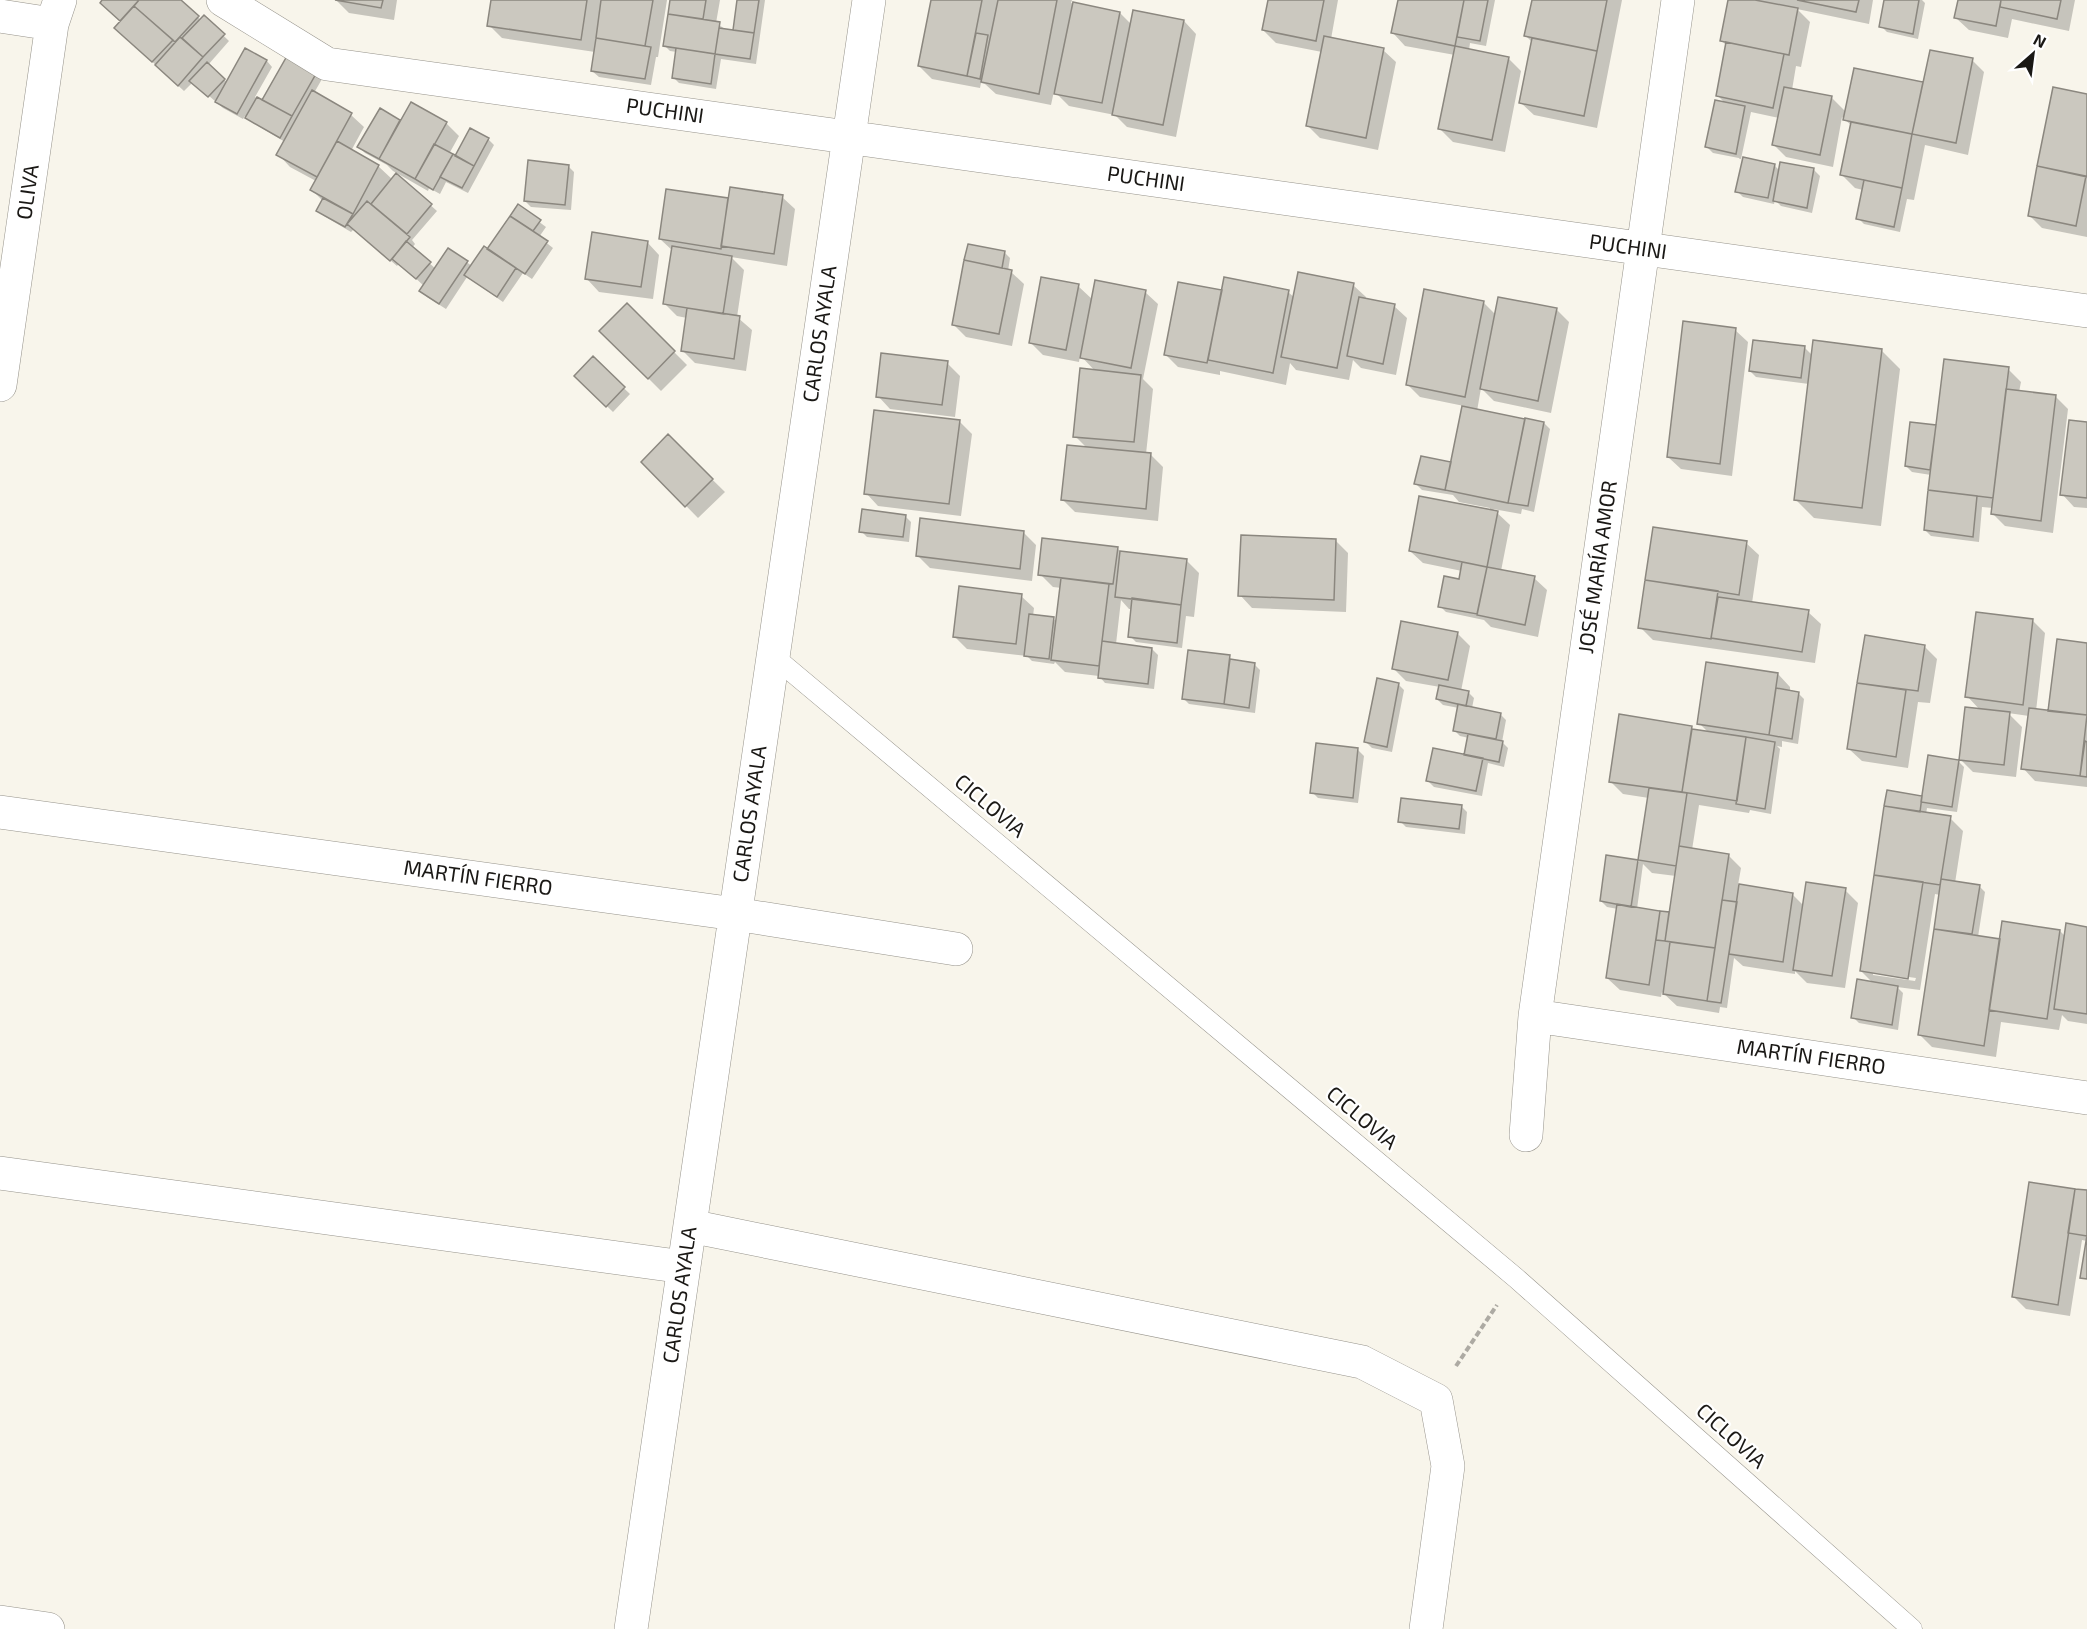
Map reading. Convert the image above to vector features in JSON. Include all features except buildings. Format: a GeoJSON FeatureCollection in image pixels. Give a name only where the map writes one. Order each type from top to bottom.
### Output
{"type":"FeatureCollection","features":[{"type":"Feature","properties":{"kind":"street","name":"PUCHINI"},"geometry":{"type":"LineString","coordinates":[[223,0],[327,63],[2087,311]]}},
{"type":"Feature","properties":{"kind":"street","name":"CARLOS AYALA"},"geometry":{"type":"LineString","coordinates":[[631,1629],[869,0]]}},
{"type":"Feature","properties":{"kind":"street","name":"JOSÉ MARÍA AMOR"},"geometry":{"type":"LineString","coordinates":[[1526,1135],[1535,1016],[1678,0]]}},
{"type":"Feature","properties":{"kind":"street"},"geometry":{"type":"LineString","coordinates":[[0,16],[56,12]]}},
{"type":"Feature","properties":{"kind":"street","name":"OLIVA"},"geometry":{"type":"LineString","coordinates":[[0,385],[56,12]]}},
{"type":"Feature","properties":{"kind":"street","name":"MARTÍN FIERRO"},"geometry":{"type":"LineString","coordinates":[[0,812],[735,914],[956,949]]}},
{"type":"Feature","properties":{"kind":"street","name":"MARTÍN FIERRO"},"geometry":{"type":"LineString","coordinates":[[1535,1016],[2087,1098]]}},
{"type":"Feature","properties":{"kind":"street"},"geometry":{"type":"LineString","coordinates":[[0,1173],[684,1267]]}},
{"type":"Feature","properties":{"kind":"street"},"geometry":{"type":"LineString","coordinates":[[690,1226],[1362,1362],[1436,1400],[1448,1466],[1426,1629]]}},
{"type":"Feature","properties":{"kind":"street"},"geometry":{"type":"LineString","coordinates":[[0,1622],[48,1629]]}},
{"type":"Feature","properties":{"kind":"lane","name":"CICLOVIA"},"geometry":{"type":"LineString","coordinates":[[773,656],[1516,1278],[1912,1629]]}},
{"type":"Feature","properties":{"kind":"path"},"geometry":{"type":"LineString","coordinates":[[1436,1400],[1466,1348],[1516,1278]]}}]}
